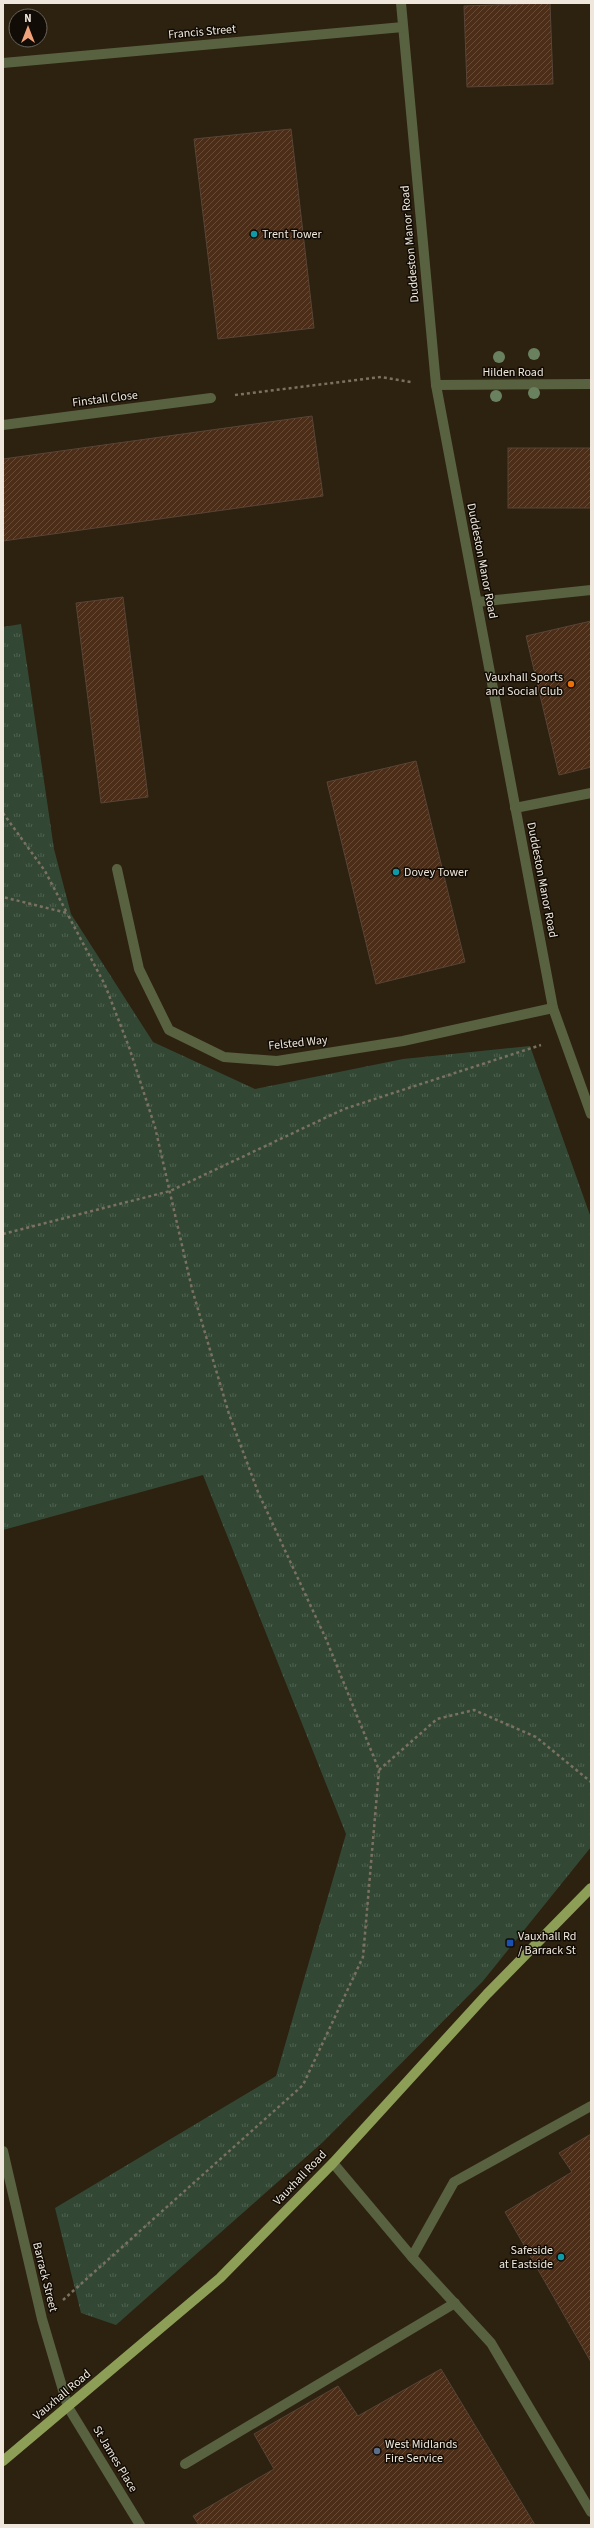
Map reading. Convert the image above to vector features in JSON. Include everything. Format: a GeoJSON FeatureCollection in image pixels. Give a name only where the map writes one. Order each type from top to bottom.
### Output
{"type":"FeatureCollection","features":[{"type":"Feature","properties":{"kind":"main road","name":"Vauxhall Road"},"geometry":{"type":"LineString","coordinates":[[3,2461],[220,2278],[333,2163],[487,1994],[591,1888]]}},
{"type":"Feature","properties":{"kind":"street","name":"Duddeston Manor Road"},"geometry":{"type":"LineString","coordinates":[[401,3],[436,385],[553,1008],[562,1039],[591,1114]]}},
{"type":"Feature","properties":{"kind":"street","name":"Francis Street"},"geometry":{"type":"LineString","coordinates":[[3,63],[403,27]]}},
{"type":"Feature","properties":{"kind":"street","name":"Hilden Road"},"geometry":{"type":"LineString","coordinates":[[436,385],[591,384]]}},
{"type":"Feature","properties":{"kind":"street","name":"Finstall Close"},"geometry":{"type":"LineString","coordinates":[[3,425],[211,398]]}},
{"type":"Feature","properties":{"kind":"street"},"geometry":{"type":"LineString","coordinates":[[477,602],[591,590]]}},
{"type":"Feature","properties":{"kind":"street"},"geometry":{"type":"LineString","coordinates":[[515,808],[591,793]]}},
{"type":"Feature","properties":{"kind":"street","name":"Felsted Way"},"geometry":{"type":"LineString","coordinates":[[118,870],[139,969],[168,1030],[224,1056],[277,1061],[403,1041],[553,1008]]}},
{"type":"Feature","properties":{"kind":"street"},"geometry":{"type":"LineString","coordinates":[[412,2257],[454,2182],[591,2106]]}},
{"type":"Feature","properties":{"kind":"street","name":"Barrack Street"},"geometry":{"type":"LineString","coordinates":[[3,2151],[42,2319],[68,2407]]}},
{"type":"Feature","properties":{"kind":"street"},"geometry":{"type":"LineString","coordinates":[[333,2163],[412,2257],[491,2343],[591,2512]]}},
{"type":"Feature","properties":{"kind":"street"},"geometry":{"type":"LineString","coordinates":[[185,2464],[455,2303]]}},
{"type":"Feature","properties":{"kind":"street","name":"St James Place"},"geometry":{"type":"LineString","coordinates":[[68,2407],[140,2525]]}},
{"type":"Feature","properties":{"kind":"path"},"geometry":{"type":"LineString","coordinates":[[211,398],[381,377],[436,385]]}},
{"type":"Feature","properties":{"kind":"path"},"geometry":{"type":"LineString","coordinates":[[3,814],[44,871],[105,985],[129,1047],[155,1127],[192,1289],[229,1414],[258,1492],[326,1639],[379,1770],[363,1957],[303,2084],[42,2319]]}},
{"type":"Feature","properties":{"kind":"path"},"geometry":{"type":"LineString","coordinates":[[3,896],[67,913]]}},
{"type":"Feature","properties":{"kind":"path"},"geometry":{"type":"LineString","coordinates":[[3,1234],[170,1191],[344,1108],[562,1039]]}},
{"type":"Feature","properties":{"kind":"path"},"geometry":{"type":"LineString","coordinates":[[379,1770],[437,1719],[474,1710],[536,1736],[591,1782]]}},
{"type":"Feature","properties":{"kind":"green space"},"geometry":{"type":"Polygon","coordinates":[[[21,624],[54,849],[71,914],[153,1042],[255,1089],[403,1059],[530,1046],[591,1218],[591,1847],[483,1981],[323,2142],[116,2325],[81,2313],[55,2208],[276,2076],[346,1834],[203,1475],[3,1530],[3,627],[21,624]]]}},
{"type":"Feature","properties":{"kind":"building"},"geometry":{"type":"Polygon","coordinates":[[[550,3],[553,84],[467,87],[464,6],[550,3]]]}},
{"type":"Feature","properties":{"kind":"building","name":"Trent Tower"},"geometry":{"type":"Polygon","coordinates":[[[291,129],[314,328],[218,339],[194,139],[291,129]]]}},
{"type":"Feature","properties":{"kind":"building"},"geometry":{"type":"Polygon","coordinates":[[[312,416],[323,496],[3,541],[3,459],[312,416]]]}},
{"type":"Feature","properties":{"kind":"building"},"geometry":{"type":"Polygon","coordinates":[[[508,448],[591,448],[591,508],[508,508],[508,448]]]}},
{"type":"Feature","properties":{"kind":"building"},"geometry":{"type":"Polygon","coordinates":[[[123,597],[148,797],[101,803],[76,603],[123,597]]]}},
{"type":"Feature","properties":{"kind":"building"},"geometry":{"type":"Polygon","coordinates":[[[591,621],[591,767],[559,775],[526,636],[591,621]]]}},
{"type":"Feature","properties":{"kind":"building","name":"Dovey Tower"},"geometry":{"type":"Polygon","coordinates":[[[416,761],[465,962],[376,984],[327,782],[416,761]]]}},
{"type":"Feature","properties":{"kind":"building","name":"Safeside at Eastside"},"geometry":{"type":"Polygon","coordinates":[[[591,2134],[591,2362],[505,2212],[572,2172],[559,2153],[591,2134]]]}},
{"type":"Feature","properties":{"kind":"building","name":"West Midlands Fire Service"},"geometry":{"type":"Polygon","coordinates":[[[441,2369],[535,2525],[199,2525],[193,2516],[274,2469],[254,2434],[338,2386],[358,2416],[441,2369]]]}},
{"type":"Feature","properties":{"kind":"place","name":"Trent Tower"},"geometry":{"type":"Point","coordinates":[254,234]}},
{"type":"Feature","properties":{"kind":"place","name":"Vauxhall Sports and Social Club"},"geometry":{"type":"Point","coordinates":[571,684]}},
{"type":"Feature","properties":{"kind":"place","name":"Dovey Tower"},"geometry":{"type":"Point","coordinates":[396,872]}},
{"type":"Feature","properties":{"kind":"place","name":"Vauxhall Rd / Barrack St"},"geometry":{"type":"Point","coordinates":[510,1943]}},
{"type":"Feature","properties":{"kind":"place","name":"Safeside at Eastside"},"geometry":{"type":"Point","coordinates":[561,2257]}},
{"type":"Feature","properties":{"kind":"place","name":"West Midlands Fire Service"},"geometry":{"type":"Point","coordinates":[377,2451]}}]}
